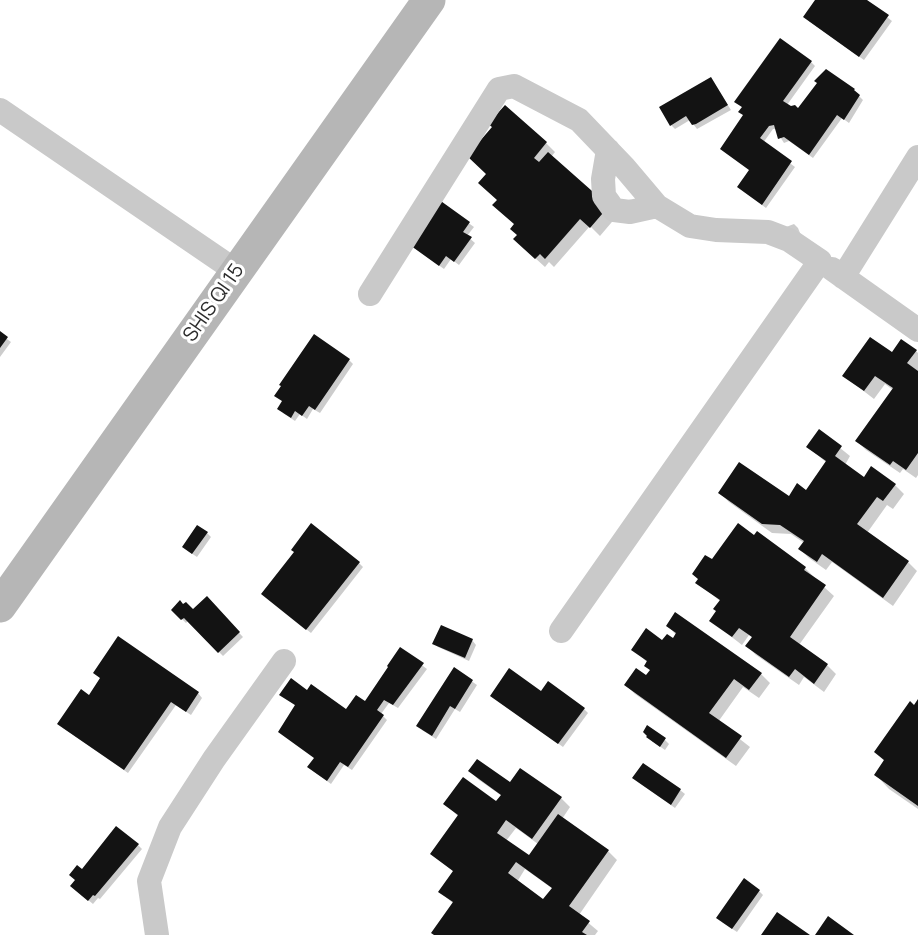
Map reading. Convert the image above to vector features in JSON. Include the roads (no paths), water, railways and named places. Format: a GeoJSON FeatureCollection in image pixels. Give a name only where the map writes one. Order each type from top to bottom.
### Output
{"type":"FeatureCollection","features":[{"type":"Feature","properties":{"kind":"street","name":"SHIS QI 15"},"geometry":{"type":"LineString","coordinates":[[0,606],[429,0]]}},
{"type":"Feature","properties":{"kind":"street"},"geometry":{"type":"LineString","coordinates":[[370,294],[499,89],[514,86],[579,120],[657,207],[690,226],[716,230],[768,232],[789,240],[918,330]]}},
{"type":"Feature","properties":{"kind":"street"},"geometry":{"type":"LineString","coordinates":[[0,110],[236,271]]}},
{"type":"Feature","properties":{"kind":"street"},"geometry":{"type":"LineString","coordinates":[[608,150],[603,179],[604,196],[614,210],[630,212],[657,207]]}},
{"type":"Feature","properties":{"kind":"street"},"geometry":{"type":"LineString","coordinates":[[843,277],[918,157]]}},
{"type":"Feature","properties":{"kind":"street"},"geometry":{"type":"LineString","coordinates":[[561,631],[820,261]]}},
{"type":"Feature","properties":{"kind":"street"},"geometry":{"type":"LineString","coordinates":[[157,935],[149,881],[170,827],[214,759],[284,661]]}}]}
